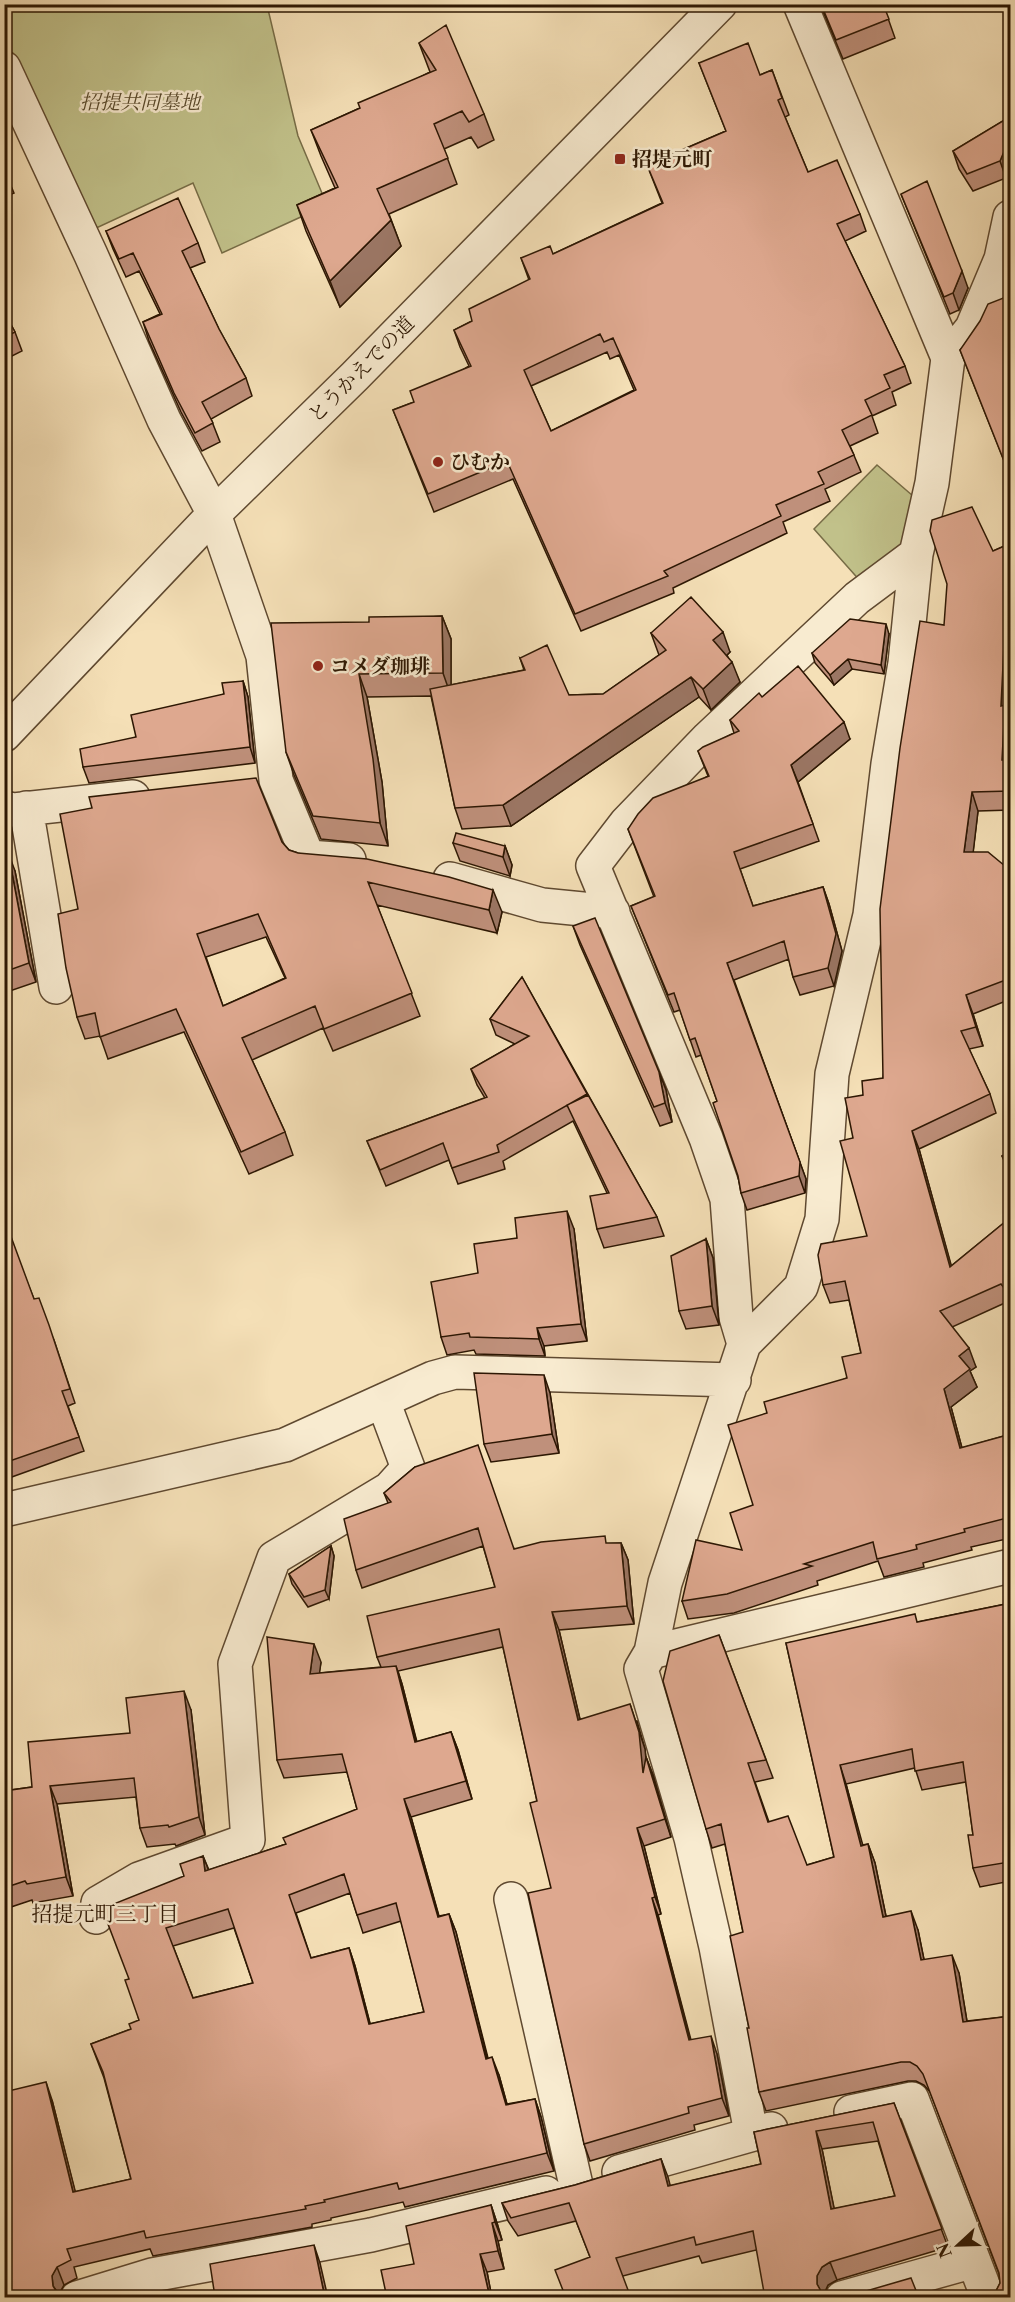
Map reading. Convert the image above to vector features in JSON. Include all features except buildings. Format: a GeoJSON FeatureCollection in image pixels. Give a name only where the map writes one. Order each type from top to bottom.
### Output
{"type":"FeatureCollection","features":[{"type":"Feature","properties":{"kind":"street","name":"とうかえでの道"},"geometry":{"type":"LineString","coordinates":[[4,735],[214,514],[355,376],[720,4]]}},
{"type":"Feature","properties":{"kind":"street"},"geometry":{"type":"LineString","coordinates":[[751,2133],[716,1947],[692,1838],[641,1669],[651,1652],[665,1583],[734,1380],[744,1344],[801,1287],[822,1219],[832,1074],[870,915],[888,764],[905,663],[916,554],[932,483],[948,358],[800,4]]}},
{"type":"Feature","properties":{"kind":"street"},"geometry":{"type":"LineString","coordinates":[[4,68],[87,244],[164,420],[214,514],[263,656],[276,780],[308,857],[378,863]]}},
{"type":"Feature","properties":{"kind":"street"},"geometry":{"type":"LineString","coordinates":[[948,358],[972,328],[1001,259],[1011,217]]}},
{"type":"Feature","properties":{"kind":"street"},"geometry":{"type":"LineString","coordinates":[[744,1344],[736,1317],[727,1199],[706,1138],[594,866],[626,823],[708,738],[849,605],[916,554]]}},
{"type":"Feature","properties":{"kind":"street"},"geometry":{"type":"LineString","coordinates":[[243,784],[276,780]]}},
{"type":"Feature","properties":{"kind":"street"},"geometry":{"type":"LineString","coordinates":[[56,987],[15,808],[165,793]]}},
{"type":"Feature","properties":{"kind":"street"},"geometry":{"type":"LineString","coordinates":[[420,872],[462,881],[542,905],[613,912]]}},
{"type":"Feature","properties":{"kind":"street"},"geometry":{"type":"LineString","coordinates":[[4,1510],[285,1444],[433,1378],[455,1372],[734,1380]]}},
{"type":"Feature","properties":{"kind":"street"},"geometry":{"type":"LineString","coordinates":[[96,1917],[98,1903],[139,1879],[248,1840],[235,1664],[274,1558],[389,1489],[408,1467],[383,1401]]}},
{"type":"Feature","properties":{"kind":"street"},"geometry":{"type":"LineString","coordinates":[[651,1652],[1011,1566]]}},
{"type":"Feature","properties":{"kind":"street"},"geometry":{"type":"LineString","coordinates":[[511,1899],[576,2185]]}},
{"type":"Feature","properties":{"kind":"street"},"geometry":{"type":"LineString","coordinates":[[77,2298],[152,2276],[371,2235],[576,2185],[751,2133],[912,2100],[987,2298]]}},
{"type":"Feature","properties":{"kind":"street"},"geometry":{"type":"LineString","coordinates":[[843,2298],[974,2261]]}},
{"type":"Feature","properties":{"kind":"green space","name":"招提共同墓地"},"geometry":{"type":"Polygon","coordinates":[[[4,5],[267,5],[298,136],[327,205],[222,253],[193,183],[92,230],[22,76],[5,49],[4,5]]]}},
{"type":"Feature","properties":{"kind":"green space"},"geometry":{"type":"Polygon","coordinates":[[[877,465],[920,502],[911,546],[862,583],[814,529],[877,465]]]}},
{"type":"Feature","properties":{"kind":"place","name":"招堤元町"},"geometry":{"type":"Point","coordinates":[620,159]}},
{"type":"Feature","properties":{"kind":"place","name":"ひむか"},"geometry":{"type":"Point","coordinates":[438,462]}},
{"type":"Feature","properties":{"kind":"place","name":"コメダ珈琲"},"geometry":{"type":"Point","coordinates":[318,666]}},
{"type":"Feature","properties":{"kind":"district","name":"招提元町三丁目"},"geometry":{"type":"Point","coordinates":[105,1914]}}]}
